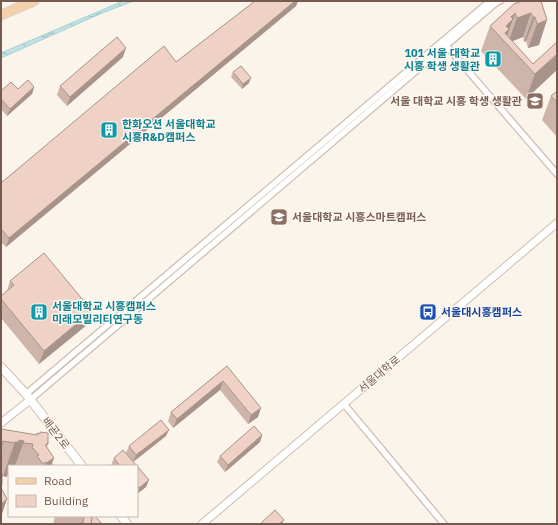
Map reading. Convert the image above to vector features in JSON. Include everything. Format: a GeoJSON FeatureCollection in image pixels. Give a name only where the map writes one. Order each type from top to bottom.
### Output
{"type":"FeatureCollection","features":[{"type":"Feature","properties":{"kind":"main road"},"geometry":{"type":"LineString","coordinates":[[1,15],[34,1]]}},
{"type":"Feature","properties":{"kind":"main road","name":"배곧2로"},"geometry":{"type":"LineString","coordinates":[[1,367],[28,397],[81,465]]}},
{"type":"Feature","properties":{"kind":"street"},"geometry":{"type":"LineString","coordinates":[[1,423],[28,397],[444,43],[490,1]]}},
{"type":"Feature","properties":{"kind":"street"},"geometry":{"type":"LineString","coordinates":[[444,43],[500,1]]}},
{"type":"Feature","properties":{"kind":"street"},"geometry":{"type":"LineString","coordinates":[[444,43],[557,174]]}},
{"type":"Feature","properties":{"kind":"street","name":"서울대학로"},"geometry":{"type":"LineString","coordinates":[[202,524],[557,223]]}},
{"type":"Feature","properties":{"kind":"street"},"geometry":{"type":"LineString","coordinates":[[344,404],[444,524]]}},
{"type":"Feature","properties":{"kind":"water"},"geometry":{"type":"Polygon","coordinates":[[[123,1],[134,1],[102,13],[1,58],[1,53],[123,1]]]}},
{"type":"Feature","properties":{"kind":"building","name":"한화오션 서울대학교 시흥R&D캠퍼스"},"geometry":{"type":"Polygon","coordinates":[[[255,1],[295,1],[9,238],[1,229],[1,183],[164,46],[176,62],[255,1]]]}},
{"type":"Feature","properties":{"kind":"building"},"geometry":{"type":"Polygon","coordinates":[[[522,1],[541,1],[547,20],[537,24],[535,17],[533,17],[531,13],[517,18],[515,13],[511,17],[513,19],[506,26],[509,29],[505,33],[533,64],[557,42],[557,54],[535,74],[490,26],[514,4],[522,1]]]}},
{"type":"Feature","properties":{"kind":"building"},"geometry":{"type":"Polygon","coordinates":[[[117,37],[126,48],[70,97],[60,86],[117,37]]]}},
{"type":"Feature","properties":{"kind":"building"},"geometry":{"type":"Polygon","coordinates":[[[241,66],[251,78],[243,84],[233,72],[241,66]]]}},
{"type":"Feature","properties":{"kind":"building"},"geometry":{"type":"Polygon","coordinates":[[[28,80],[34,87],[10,109],[1,99],[1,91],[11,82],[18,89],[28,80]]]}},
{"type":"Feature","properties":{"kind":"building"},"geometry":{"type":"Polygon","coordinates":[[[557,91],[557,102],[551,96],[557,91]]]}},
{"type":"Feature","properties":{"kind":"building","name":"서울대학교 시흥캠퍼스 미래모빌리티연구동"},"geometry":{"type":"Polygon","coordinates":[[[44,253],[92,311],[44,351],[1,299],[1,296],[14,285],[10,281],[44,253]]]}},
{"type":"Feature","properties":{"kind":"building"},"geometry":{"type":"Polygon","coordinates":[[[227,366],[261,408],[251,415],[223,381],[177,419],[171,412],[227,366]]]}},
{"type":"Feature","properties":{"kind":"building"},"geometry":{"type":"Polygon","coordinates":[[[161,420],[169,430],[136,455],[129,446],[161,420]]]}},
{"type":"Feature","properties":{"kind":"building"},"geometry":{"type":"Polygon","coordinates":[[[254,426],[262,435],[228,465],[220,456],[254,426]]]}},
{"type":"Feature","properties":{"kind":"building"},"geometry":{"type":"Polygon","coordinates":[[[1,429],[37,435],[37,433],[40,434],[40,432],[48,433],[48,444],[46,444],[46,446],[54,458],[43,464],[37,456],[39,455],[32,448],[33,444],[23,443],[24,441],[19,440],[19,442],[15,443],[3,441],[3,443],[1,443],[1,429]]]}},
{"type":"Feature","properties":{"kind":"building"},"geometry":{"type":"Polygon","coordinates":[[[123,450],[136,465],[119,465],[114,458],[123,450]]]}},
{"type":"Feature","properties":{"kind":"building"},"geometry":{"type":"Polygon","coordinates":[[[138,467],[149,480],[139,488],[138,486],[138,467]]]}},
{"type":"Feature","properties":{"kind":"building"},"geometry":{"type":"Polygon","coordinates":[[[1,473],[2,474],[2,485],[1,485],[1,473]]]}},
{"type":"Feature","properties":{"kind":"building"},"geometry":{"type":"Polygon","coordinates":[[[1,488],[7,499],[1,504],[1,488]]]}},
{"type":"Feature","properties":{"kind":"building"},"geometry":{"type":"Polygon","coordinates":[[[275,510],[284,520],[279,524],[260,524],[275,510]]]}},
{"type":"Feature","properties":{"kind":"building"},"geometry":{"type":"Polygon","coordinates":[[[84,517],[92,517],[91,524],[80,524],[83,523],[84,517]]]}},
{"type":"Feature","properties":{"kind":"building"},"geometry":{"type":"Polygon","coordinates":[[[92,517],[96,517],[102,524],[91,524],[92,517]]]}},
{"type":"Feature","properties":{"kind":"place","name":"101 서울 대학교 시흥 학생 생활관"},"geometry":{"type":"Point","coordinates":[493,59]}},
{"type":"Feature","properties":{"kind":"place","name":"서울 대학교 시흥 학생 생활관"},"geometry":{"type":"Point","coordinates":[535,101]}},
{"type":"Feature","properties":{"kind":"place","name":"한화오션 서울대학교 시흥R&D캠퍼스"},"geometry":{"type":"Point","coordinates":[109,130]}},
{"type":"Feature","properties":{"kind":"place","name":"서울대학교 시흥스마트캠퍼스"},"geometry":{"type":"Point","coordinates":[279,217]}},
{"type":"Feature","properties":{"kind":"place","name":"서울대학교 시흥캠퍼스 미래모빌리티연구동"},"geometry":{"type":"Point","coordinates":[39,312]}},
{"type":"Feature","properties":{"kind":"place","name":"서울대시흥캠퍼스"},"geometry":{"type":"Point","coordinates":[428,312]}}]}
